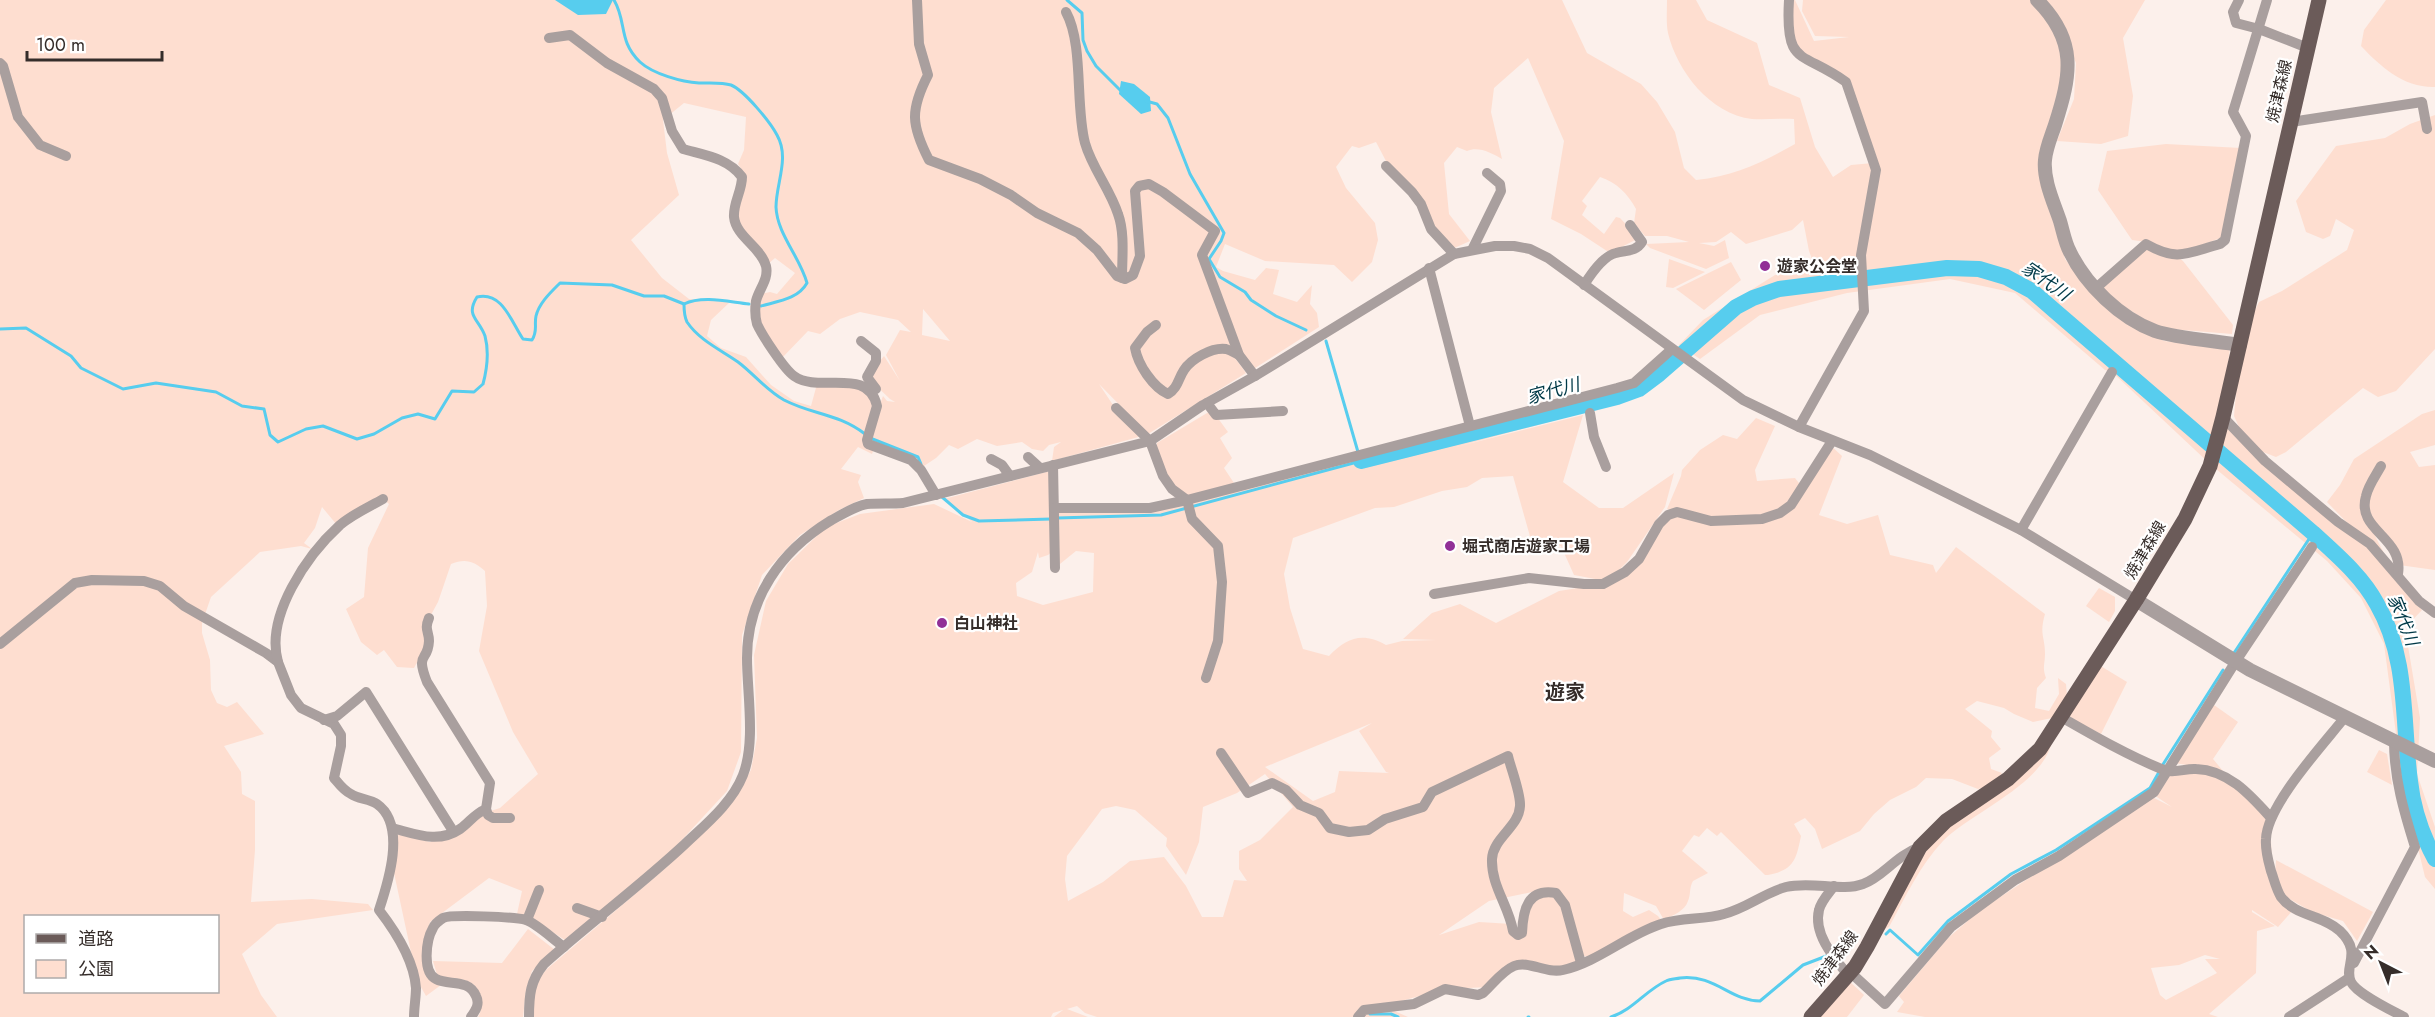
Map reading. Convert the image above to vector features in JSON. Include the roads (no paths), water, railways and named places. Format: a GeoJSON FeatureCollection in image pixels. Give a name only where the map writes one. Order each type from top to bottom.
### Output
{"type":"FeatureCollection","features":[{"type":"Feature","properties":{"kind":"main road","name":"焼津森線"},"geometry":{"type":"LineString","coordinates":[[1811,1017],[1849,974],[1867,947],[1920,847],[1946,821],[2008,779],[2040,749],[2185,519],[2210,466],[2223,417],[2319,0]]}},
{"type":"Feature","properties":{"kind":"street"},"geometry":{"type":"LineString","coordinates":[[917,0],[919,44],[928,75],[917,96],[913,113],[917,138],[929,160],[980,179],[1011,195],[1037,213],[1078,232],[1097,250],[1117,276],[1122,278],[1133,275],[1140,256],[1135,191],[1139,186],[1149,184],[1163,192],[1215,231],[1202,255],[1239,355],[1255,376]]}},
{"type":"Feature","properties":{"kind":"street"},"geometry":{"type":"LineString","coordinates":[[1789,0],[1787,30],[1792,46],[1798,54],[1846,82],[1876,170],[1861,255],[1864,311],[1799,427]]}},
{"type":"Feature","properties":{"kind":"street"},"geometry":{"type":"LineString","coordinates":[[2037,0],[2049,12],[2060,30],[2067,50],[2067,89],[2046,149],[2044,163],[2047,181],[2069,250],[2079,268],[2096,288],[2132,320],[2157,332],[2240,345]]}},
{"type":"Feature","properties":{"kind":"street"},"geometry":{"type":"LineString","coordinates":[[2239,0],[2233,12],[2236,22],[2308,48]]}},
{"type":"Feature","properties":{"kind":"street"},"geometry":{"type":"LineString","coordinates":[[2096,288],[2146,244],[2163,254],[2180,255],[2220,244],[2225,240],[2246,136],[2233,112],[2267,0]]}},
{"type":"Feature","properties":{"kind":"street"},"geometry":{"type":"LineString","coordinates":[[1066,12],[1070,19],[1075,47],[1085,143],[1119,216],[1122,278]]}},
{"type":"Feature","properties":{"kind":"street"},"geometry":{"type":"LineString","coordinates":[[549,38],[570,35],[607,63],[654,89],[662,98],[672,131],[682,149],[727,162],[736,169],[742,177],[734,208],[736,226],[761,257],[766,267],[765,280],[756,304],[758,325],[786,369],[794,377],[807,382],[852,383],[864,386],[871,391],[878,406]]}},
{"type":"Feature","properties":{"kind":"street"},"geometry":{"type":"LineString","coordinates":[[0,63],[3,66],[18,117],[40,145],[66,156]]}},
{"type":"Feature","properties":{"kind":"street"},"geometry":{"type":"LineString","coordinates":[[2291,122],[2422,102],[2427,129]]}},
{"type":"Feature","properties":{"kind":"street"},"geometry":{"type":"LineString","coordinates":[[1386,166],[1412,192],[1421,204],[1431,229],[1454,254]]}},
{"type":"Feature","properties":{"kind":"street"},"geometry":{"type":"LineString","coordinates":[[1472,250],[1501,191],[1500,184],[1487,174]]}},
{"type":"Feature","properties":{"kind":"street"},"geometry":{"type":"LineString","coordinates":[[1584,285],[1600,264],[1615,253],[1639,247],[1642,242],[1630,225]]}},
{"type":"Feature","properties":{"kind":"street"},"geometry":{"type":"LineString","coordinates":[[529,1017],[529,994],[534,977],[544,964],[602,917],[715,816],[743,775],[748,753],[747,656],[750,631],[760,596],[777,566],[820,528],[866,504],[903,503],[1150,441],[1207,403],[1255,376],[1429,268],[1454,254],[1495,246],[1530,249],[1548,258],[1743,400],[1799,427],[1870,454],[2021,530],[2236,661],[2435,760]]}},
{"type":"Feature","properties":{"kind":"street"},"geometry":{"type":"LineString","coordinates":[[1429,268],[1470,426]]}},
{"type":"Feature","properties":{"kind":"street"},"geometry":{"type":"LineString","coordinates":[[1156,326],[1141,338],[1135,348],[1137,356],[1158,389],[1168,394],[1175,390],[1183,371],[1191,361],[1217,349],[1226,349],[1239,355]]}},
{"type":"Feature","properties":{"kind":"street"},"geometry":{"type":"LineString","coordinates":[[861,341],[876,353],[876,361],[867,376],[880,394],[868,436],[874,448],[911,460],[940,494]]}},
{"type":"Feature","properties":{"kind":"street"},"geometry":{"type":"LineString","coordinates":[[1054,514],[1189,506],[1359,455],[1634,383],[1672,350]]}},
{"type":"Feature","properties":{"kind":"street"},"geometry":{"type":"LineString","coordinates":[[2021,530],[2112,372]]}},
{"type":"Feature","properties":{"kind":"street"},"geometry":{"type":"LineString","coordinates":[[1207,403],[1216,414],[1283,411]]}},
{"type":"Feature","properties":{"kind":"street"},"geometry":{"type":"LineString","coordinates":[[1116,408],[1150,441],[1163,476],[1189,506],[1192,519],[1218,546],[1221,556],[1222,582],[1218,640],[1206,678]]}},
{"type":"Feature","properties":{"kind":"street"},"geometry":{"type":"LineString","coordinates":[[1590,413],[1594,437],[1606,467]]}},
{"type":"Feature","properties":{"kind":"street"},"geometry":{"type":"LineString","coordinates":[[2223,417],[2265,461],[2338,522],[2370,544],[2419,601],[2435,614]]}},
{"type":"Feature","properties":{"kind":"street"},"geometry":{"type":"LineString","coordinates":[[1434,594],[1529,578],[1603,584],[1625,572],[1638,559],[1659,524],[1668,515],[1677,512],[1711,521],[1762,519],[1780,513],[1791,505],[1832,441]]}},
{"type":"Feature","properties":{"kind":"street"},"geometry":{"type":"LineString","coordinates":[[1028,457],[1040,468]]}},
{"type":"Feature","properties":{"kind":"street"},"geometry":{"type":"LineString","coordinates":[[991,459],[1002,465],[1010,476]]}},
{"type":"Feature","properties":{"kind":"street"},"geometry":{"type":"LineString","coordinates":[[1053,465],[1055,568]]}},
{"type":"Feature","properties":{"kind":"street"},"geometry":{"type":"LineString","coordinates":[[2381,466],[2366,496],[2366,520],[2386,540],[2396,555],[2399,565],[2398,574]]}},
{"type":"Feature","properties":{"kind":"street"},"geometry":{"type":"LineString","coordinates":[[383,499],[340,525],[298,576],[278,621],[274,647],[291,695],[301,708],[334,724],[341,735],[334,778],[351,795],[376,803],[386,813],[392,828],[390,878],[379,910],[394,930],[413,974],[416,987],[414,1017]]}},
{"type":"Feature","properties":{"kind":"street"},"geometry":{"type":"LineString","coordinates":[[1834,886],[1822,903],[1818,919],[1821,934],[1829,952],[1849,974],[1885,1004],[1951,927],[2015,880],[2059,856],[2154,792],[2162,769],[2312,547]]}},
{"type":"Feature","properties":{"kind":"street"},"geometry":{"type":"LineString","coordinates":[[0,644],[75,583],[92,580],[144,581],[160,586],[184,606],[278,662]]}},
{"type":"Feature","properties":{"kind":"street"},"geometry":{"type":"LineString","coordinates":[[429,618],[425,627],[429,640],[420,660],[427,682],[490,783],[486,809],[488,815],[493,818],[510,818]]}},
{"type":"Feature","properties":{"kind":"street"},"geometry":{"type":"LineString","coordinates":[[324,720],[342,712],[366,692],[453,831]]}},
{"type":"Feature","properties":{"kind":"street"},"geometry":{"type":"LineString","coordinates":[[2061,717],[2091,735],[2162,769],[2197,769],[2220,775],[2240,784],[2271,818]]}},
{"type":"Feature","properties":{"kind":"street"},"geometry":{"type":"LineString","coordinates":[[2345,717],[2280,802],[2271,818],[2266,837],[2266,853],[2281,897],[2294,909],[2332,925],[2348,940],[2353,953],[2351,983],[2363,993],[2404,1017]]}},
{"type":"Feature","properties":{"kind":"street"},"geometry":{"type":"LineString","coordinates":[[2289,1017],[2350,973],[2415,847],[2398,787],[2394,762],[2398,743]]}},
{"type":"Feature","properties":{"kind":"street"},"geometry":{"type":"LineString","coordinates":[[1221,753],[1248,793],[1272,783],[1286,790],[1300,805],[1319,813],[1330,828],[1349,832],[1368,830],[1385,819],[1423,807],[1432,792],[1508,756],[1520,806],[1516,818],[1497,843],[1492,858],[1495,885],[1513,931],[1518,936],[1522,933],[1527,904],[1533,895],[1545,891],[1556,892],[1564,905],[1581,963]]}},
{"type":"Feature","properties":{"kind":"street"},"geometry":{"type":"LineString","coordinates":[[392,828],[434,838],[459,830],[475,813],[486,809]]}},
{"type":"Feature","properties":{"kind":"street"},"geometry":{"type":"LineString","coordinates":[[1358,1017],[1364,1010],[1414,1004],[1445,989],[1478,995],[1511,967],[1519,964],[1550,971],[1563,970],[1608,952],[1663,923],[1720,916],[1738,910],[1769,892],[1789,886],[1813,884],[1848,887],[1863,884],[1876,877],[1906,852],[1920,847]]}},
{"type":"Feature","properties":{"kind":"street"},"geometry":{"type":"LineString","coordinates":[[527,920],[539,890]]}},
{"type":"Feature","properties":{"kind":"street"},"geometry":{"type":"LineString","coordinates":[[577,908],[602,917]]}},
{"type":"Feature","properties":{"kind":"street"},"geometry":{"type":"LineString","coordinates":[[471,1017],[477,1008],[477,998],[473,990],[465,984],[438,981],[429,974],[425,956],[433,928],[442,918],[456,916],[527,920],[564,947]]}},
{"type":"Feature","properties":{"kind":"water"},"geometry":{"type":"Polygon","coordinates":[[[555,0],[613,0],[606,14],[578,15],[555,0]]]}},
{"type":"Feature","properties":{"kind":"water"},"geometry":{"type":"Polygon","coordinates":[[[1121,81],[1134,84],[1150,97],[1151,111],[1141,114],[1119,94],[1121,81]]]}},
{"type":"Feature","properties":{"kind":"waterway"},"geometry":{"type":"LineString","coordinates":[[614,0],[628,47],[640,62],[660,74],[676,79],[699,83],[720,83],[737,88],[757,107],[777,135],[782,153],[777,217],[807,283],[799,293],[761,306]]}},
{"type":"Feature","properties":{"kind":"waterway"},"geometry":{"type":"LineString","coordinates":[[1067,0],[1082,13],[1083,40],[1087,51],[1096,66],[1121,91]]}},
{"type":"Feature","properties":{"kind":"waterway"},"geometry":{"type":"LineString","coordinates":[[1146,101],[1157,104],[1168,118],[1190,174],[1224,233],[1209,259],[1220,277],[1245,292],[1251,300],[1276,316],[1306,330]]}},
{"type":"Feature","properties":{"kind":"waterway","name":"家代川"},"geometry":{"type":"LineString","coordinates":[[1361,461],[1617,397],[1639,389],[1736,307],[1779,289],[1947,268],[1979,269],[2006,277],[2032,291],[2313,533],[2364,584],[2377,604],[2395,646],[2402,691],[2411,791],[2419,821],[2435,859]]}},
{"type":"Feature","properties":{"kind":"waterway"},"geometry":{"type":"LineString","coordinates":[[0,329],[26,328],[71,356],[81,368],[123,389],[156,383],[216,392],[242,406],[264,409],[270,435],[278,442],[306,429],[323,426],[357,439],[374,434],[402,418],[418,414],[435,419],[452,391],[474,392],[483,384],[487,360],[485,336],[472,309],[477,297],[493,298],[505,309],[523,339],[532,340],[540,307],[560,283],[612,285],[644,296],[664,296],[684,304],[699,300],[749,304]]}},
{"type":"Feature","properties":{"kind":"waterway"},"geometry":{"type":"LineString","coordinates":[[684,304],[687,322],[698,334],[738,362],[778,396],[795,405],[845,422],[865,434]]}},
{"type":"Feature","properties":{"kind":"waterway"},"geometry":{"type":"LineString","coordinates":[[1326,341],[1358,452]]}},
{"type":"Feature","properties":{"kind":"waterway"},"geometry":{"type":"LineString","coordinates":[[870,438],[918,457],[921,464]]}},
{"type":"Feature","properties":{"kind":"waterway"},"geometry":{"type":"LineString","coordinates":[[1057,518],[1161,515],[1361,461],[1360,458]]}},
{"type":"Feature","properties":{"kind":"waterway"},"geometry":{"type":"LineString","coordinates":[[942,497],[963,515],[979,521],[1051,519]]}},
{"type":"Feature","properties":{"kind":"waterway"},"geometry":{"type":"LineString","coordinates":[[2234,653],[2313,533]]}},
{"type":"Feature","properties":{"kind":"waterway"},"geometry":{"type":"LineString","coordinates":[[2162,766],[2223,670]]}},
{"type":"Feature","properties":{"kind":"waterway"},"geometry":{"type":"LineString","coordinates":[[1886,934],[1890,930],[1918,955],[1948,921],[2011,874],[2056,850],[2150,788],[2159,772]]}},
{"type":"Feature","properties":{"kind":"waterway"},"geometry":{"type":"LineString","coordinates":[[1611,1017],[1626,1010],[1659,985],[1668,980],[1680,978],[1703,980],[1740,997],[1760,1001],[1803,965],[1829,955]]}},
{"type":"Feature","properties":{"kind":"waterway"},"geometry":{"type":"LineString","coordinates":[[1370,1014],[1391,1014],[1398,1017]]}},
{"type":"Feature","properties":{"kind":"place","name":"遊家公会堂"},"geometry":{"type":"Point","coordinates":[1765,266]}},
{"type":"Feature","properties":{"kind":"place","name":"堀式商店遊家工場"},"geometry":{"type":"Point","coordinates":[1450,546]}},
{"type":"Feature","properties":{"kind":"place","name":"白山神社"},"geometry":{"type":"Point","coordinates":[942,623]}},
{"type":"Feature","properties":{"kind":"district","name":"遊家"},"geometry":{"type":"Point","coordinates":[1565,692]}}]}
